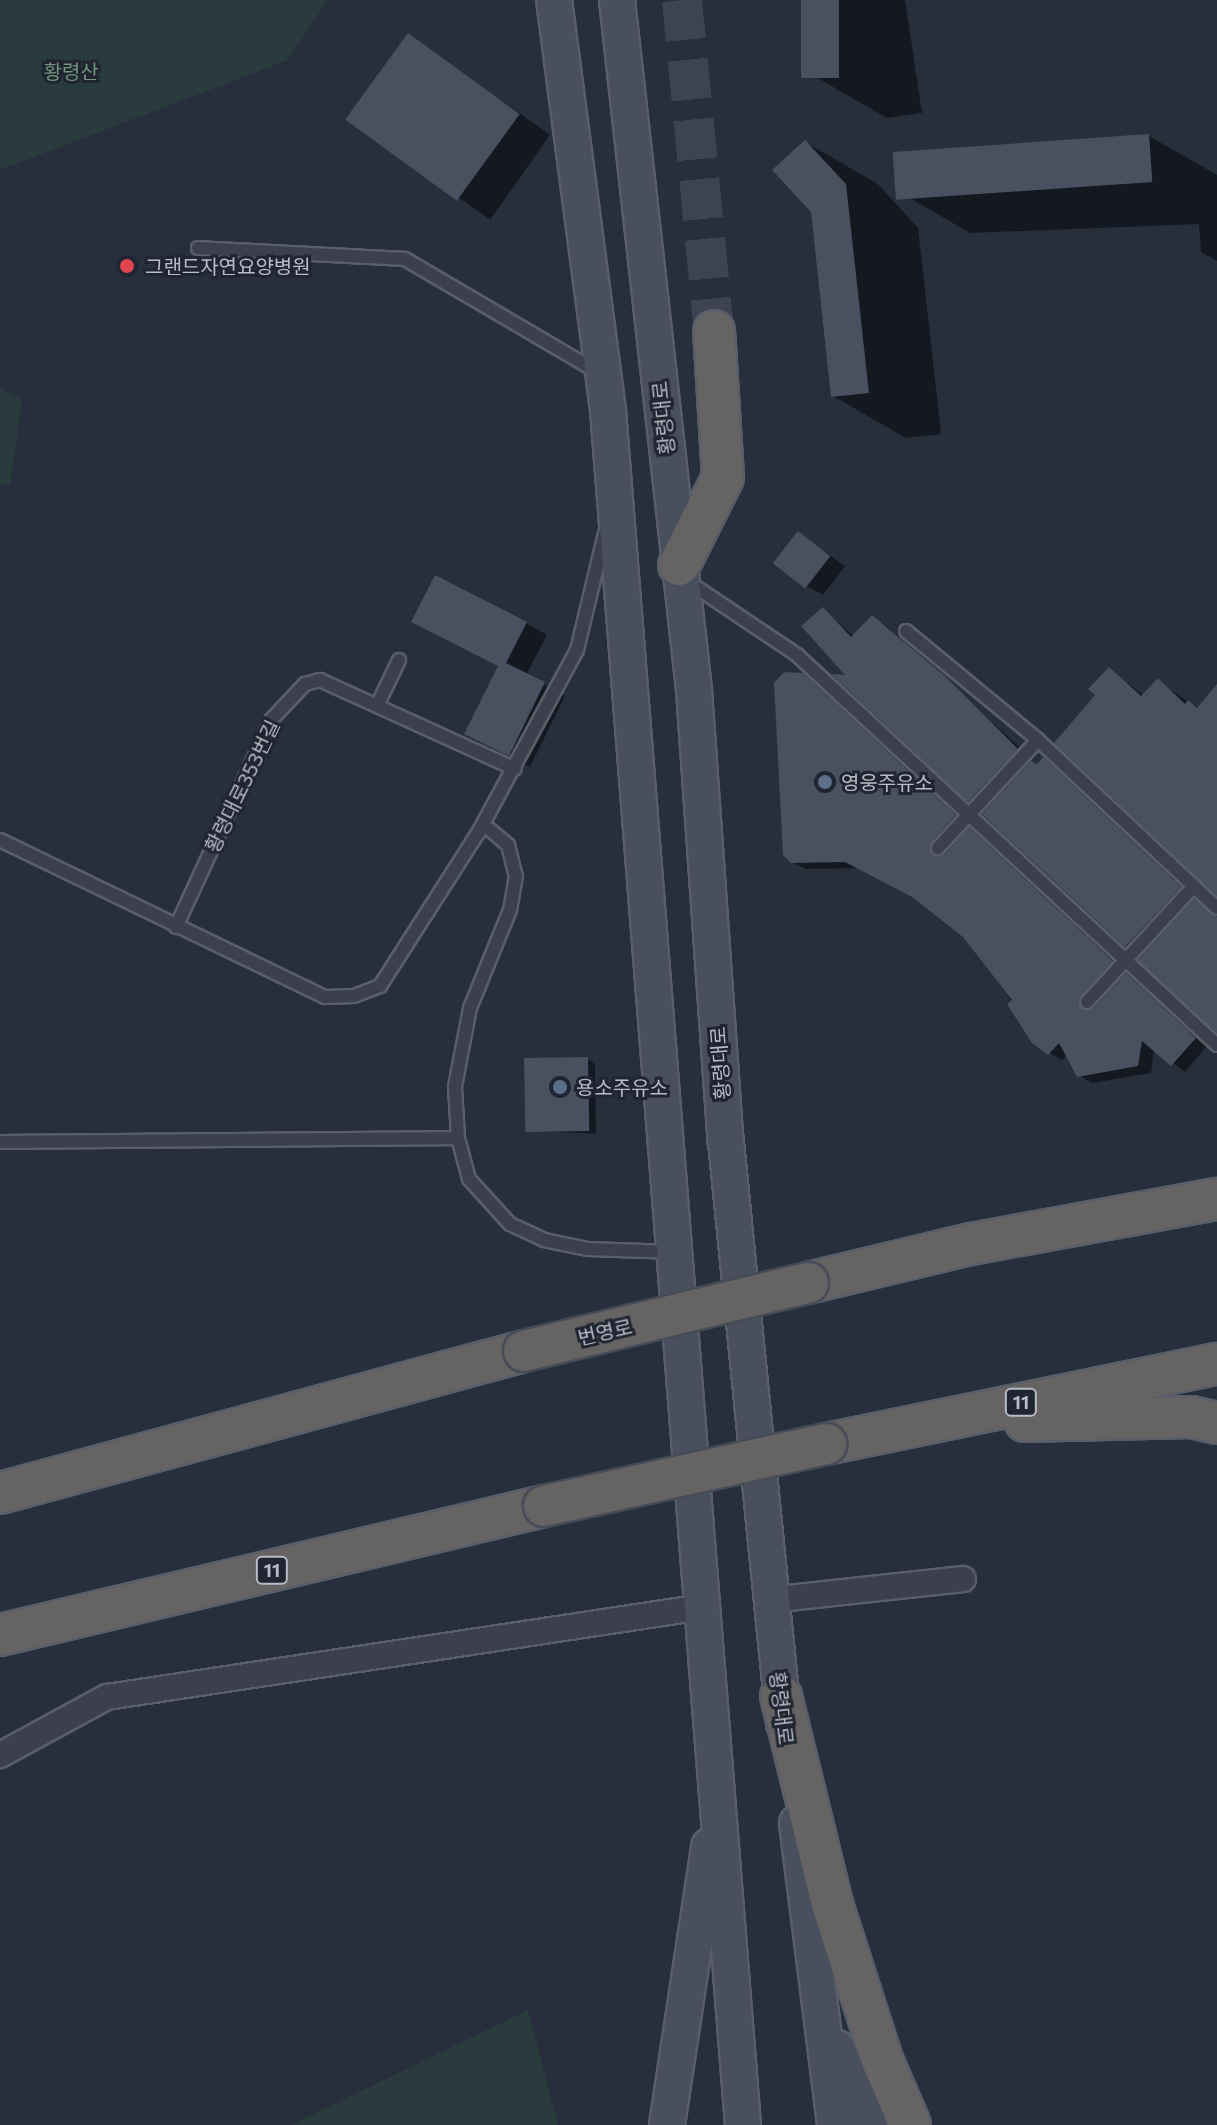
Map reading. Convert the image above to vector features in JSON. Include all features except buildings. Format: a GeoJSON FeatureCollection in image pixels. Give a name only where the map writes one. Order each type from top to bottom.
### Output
{"type":"FeatureCollection","features":[{"type":"Feature","properties":{"kind":"highway"},"geometry":{"type":"LineString","coordinates":[[680,571],[723,477],[714,331]]}},
{"type":"Feature","properties":{"kind":"highway","name":"번영로"},"geometry":{"type":"LineString","coordinates":[[0,1493],[524,1351],[971,1244],[1213,1198]]}},
{"type":"Feature","properties":{"kind":"highway","name":"11"},"geometry":{"type":"LineString","coordinates":[[0,1635],[544,1506],[913,1424],[1217,1364]]}},
{"type":"Feature","properties":{"kind":"highway"},"geometry":{"type":"LineString","coordinates":[[913,1424],[1204,1420]]}},
{"type":"Feature","properties":{"kind":"highway"},"geometry":{"type":"LineString","coordinates":[[781,1696],[833,1907],[882,2060],[910,2125]]}},
{"type":"Feature","properties":{"kind":"main road"},"geometry":{"type":"LineString","coordinates":[[554,0],[605,377],[743,2125]]}},
{"type":"Feature","properties":{"kind":"main road","name":"황령대로"},"geometry":{"type":"LineString","coordinates":[[618,1],[680,571],[726,1142],[770,1600],[835,2125]]}},
{"type":"Feature","properties":{"kind":"main road"},"geometry":{"type":"LineString","coordinates":[[667,2125],[717,1786]]}},
{"type":"Feature","properties":{"kind":"main road"},"geometry":{"type":"LineString","coordinates":[[816,1982],[870,2125]]}},
{"type":"Feature","properties":{"kind":"street"},"geometry":{"type":"LineString","coordinates":[[770,1600],[963,1579]]}},
{"type":"Feature","properties":{"kind":"street"},"geometry":{"type":"LineString","coordinates":[[0,1755],[107,1697],[703,1607]]}},
{"type":"Feature","properties":{"kind":"lane"},"geometry":{"type":"LineString","coordinates":[[198,248],[405,259],[605,377]]}},
{"type":"Feature","properties":{"kind":"lane"},"geometry":{"type":"LineString","coordinates":[[0,840],[325,997],[354,996],[380,986],[483,824],[577,650],[615,490]]}},
{"type":"Feature","properties":{"kind":"lane"},"geometry":{"type":"LineString","coordinates":[[680,571],[797,655],[1217,1045]]}},
{"type":"Feature","properties":{"kind":"lane"},"geometry":{"type":"LineString","coordinates":[[906,631],[1038,740],[1217,908]]}},
{"type":"Feature","properties":{"kind":"lane"},"geometry":{"type":"LineString","coordinates":[[377,706],[399,660]]}},
{"type":"Feature","properties":{"kind":"lane","name":"황령대로353번길"},"geometry":{"type":"LineString","coordinates":[[176,927],[271,720],[305,684],[320,680],[515,769]]}},
{"type":"Feature","properties":{"kind":"lane"},"geometry":{"type":"LineString","coordinates":[[938,848],[1038,740]]}},
{"type":"Feature","properties":{"kind":"lane"},"geometry":{"type":"LineString","coordinates":[[483,824],[508,845],[516,876],[510,910],[470,1008],[455,1087],[458,1138],[469,1179],[510,1224],[544,1240],[588,1249],[676,1252]]}},
{"type":"Feature","properties":{"kind":"lane"},"geometry":{"type":"LineString","coordinates":[[1087,1002],[1194,886]]}},
{"type":"Feature","properties":{"kind":"lane"},"geometry":{"type":"LineString","coordinates":[[0,1142],[458,1138]]}},
{"type":"Feature","properties":{"kind":"green space","name":"황령산"},"geometry":{"type":"Polygon","coordinates":[[[0,0],[328,0],[288,60],[0,170],[0,0]]]}},
{"type":"Feature","properties":{"kind":"green space"},"geometry":{"type":"Polygon","coordinates":[[[0,388],[22,400],[10,486],[0,483],[0,388]]]}},
{"type":"Feature","properties":{"kind":"green space"},"geometry":{"type":"Polygon","coordinates":[[[528,2010],[558,2125],[291,2125],[528,2010]]]}},
{"type":"Feature","properties":{"kind":"tunnel"},"geometry":{"type":"LineString","coordinates":[[682,0],[714,331]]}},
{"type":"Feature","properties":{"kind":"place","name":"그랜드자연요양병원"},"geometry":{"type":"Point","coordinates":[127,266]}},
{"type":"Feature","properties":{"kind":"place","name":"영웅주유소"},"geometry":{"type":"Point","coordinates":[825,782]}},
{"type":"Feature","properties":{"kind":"place","name":"용소주유소"},"geometry":{"type":"Point","coordinates":[560,1087]}}]}
